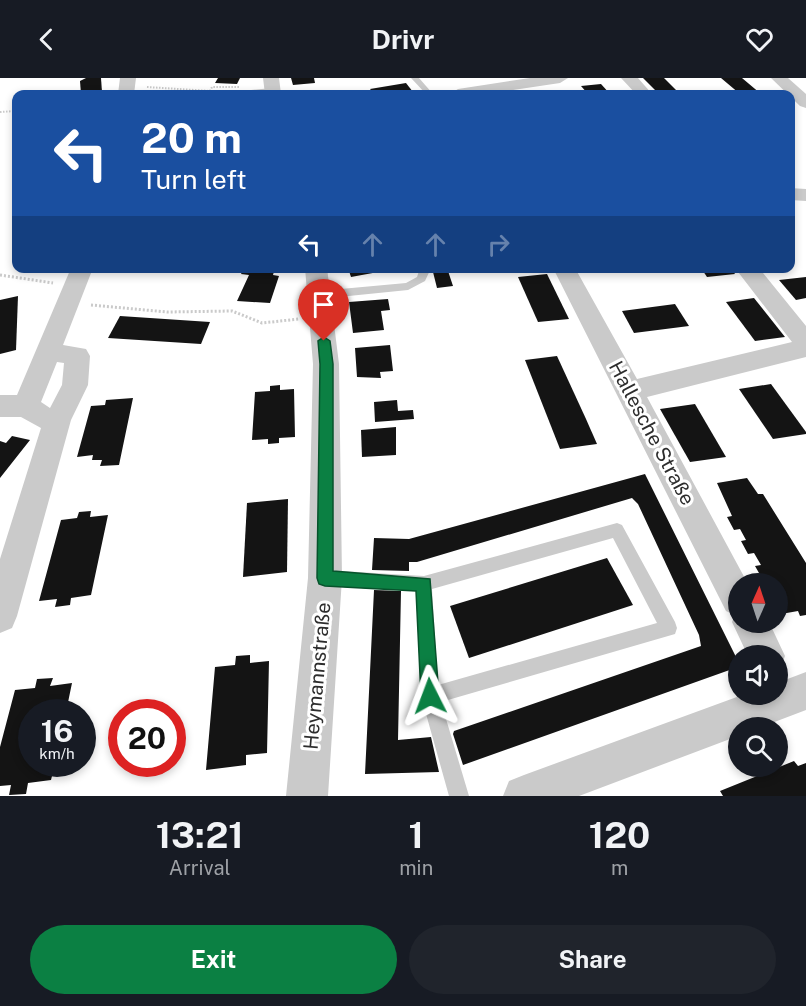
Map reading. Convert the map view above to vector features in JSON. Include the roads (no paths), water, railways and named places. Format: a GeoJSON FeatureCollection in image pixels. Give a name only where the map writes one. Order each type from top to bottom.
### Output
{"type":"FeatureCollection","features":[{"type":"Feature","properties":{"kind":"street"},"geometry":{"type":"LineString","coordinates":[[488,90],[560,78]]}},
{"type":"Feature","properties":{"kind":"street"},"geometry":{"type":"LineString","coordinates":[[610,78],[620,90]]}},
{"type":"Feature","properties":{"kind":"street"},"geometry":{"type":"LineString","coordinates":[[629,78],[640,90]]}},
{"type":"Feature","properties":{"kind":"street"},"geometry":{"type":"LineString","coordinates":[[779,78],[792,90]]}},
{"type":"Feature","properties":{"kind":"street","name":"Hallesche Straße"},"geometry":{"type":"LineString","coordinates":[[567,273],[728,580]]}},
{"type":"Feature","properties":{"kind":"street"},"geometry":{"type":"LineString","coordinates":[[750,273],[806,343]]}},
{"type":"Feature","properties":{"kind":"street"},"geometry":{"type":"LineString","coordinates":[[57,420],[44,418],[13,406],[50,352],[76,286]]}},
{"type":"Feature","properties":{"kind":"street","name":"Heymannstraße"},"geometry":{"type":"LineString","coordinates":[[307,796],[325,578],[326,364],[319,294]]}},
{"type":"Feature","properties":{"kind":"street"},"geometry":{"type":"LineString","coordinates":[[630,391],[806,348]]}},
{"type":"Feature","properties":{"kind":"street"},"geometry":{"type":"LineString","coordinates":[[0,616],[57,420],[75,385],[77,356],[50,352]]}},
{"type":"Feature","properties":{"kind":"street"},"geometry":{"type":"LineString","coordinates":[[524,796],[791,688]]}},
{"type":"Feature","properties":{"kind":"lane"},"geometry":{"type":"LineString","coordinates":[[415,78],[426,90]]}},
{"type":"Feature","properties":{"kind":"lane"},"geometry":{"type":"LineString","coordinates":[[319,294],[408,286],[422,279],[424,273]]}},
{"type":"Feature","properties":{"kind":"lane"},"geometry":{"type":"LineString","coordinates":[[325,578],[424,584],[617,530],[669,628],[430,696]]}},
{"type":"Feature","properties":{"kind":"lane"},"geometry":{"type":"LineString","coordinates":[[424,584],[430,696],[459,796]]}}]}
